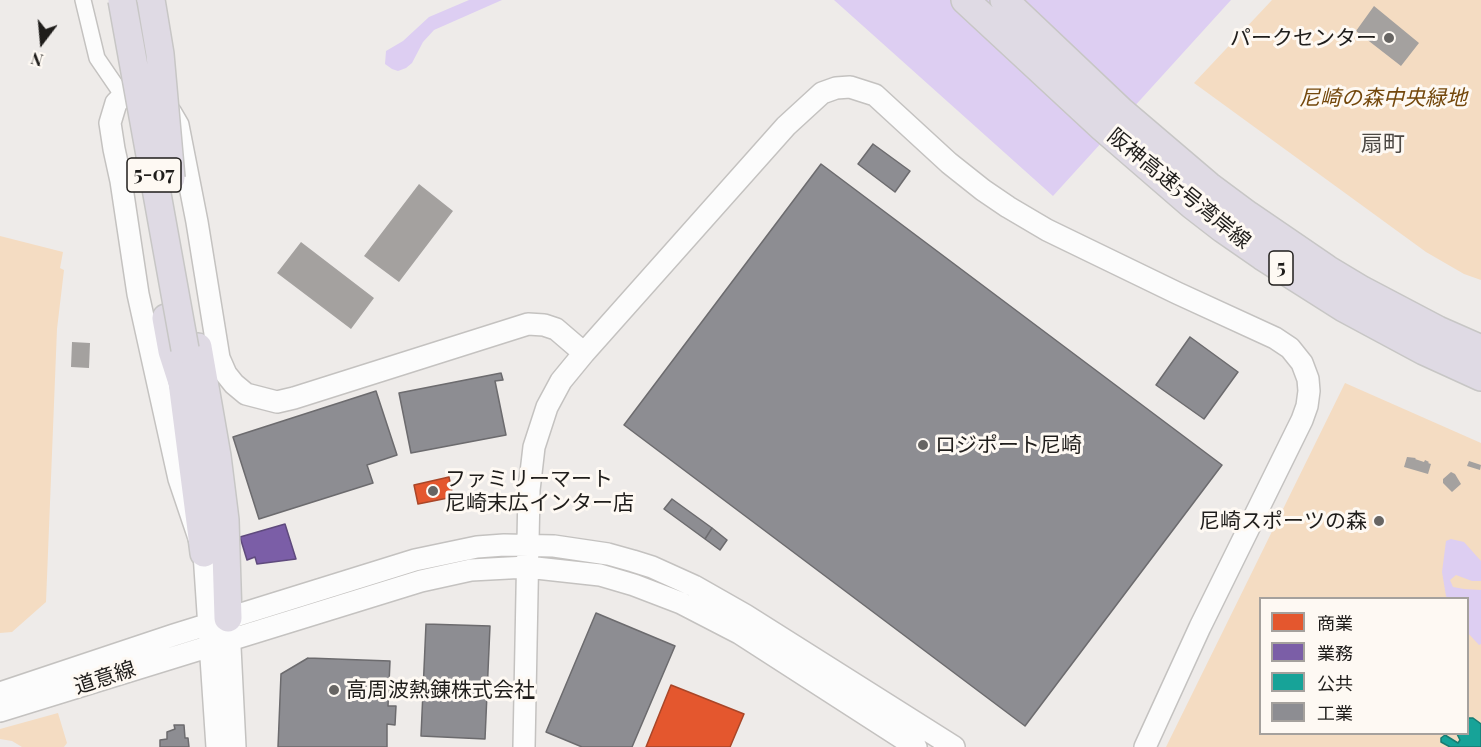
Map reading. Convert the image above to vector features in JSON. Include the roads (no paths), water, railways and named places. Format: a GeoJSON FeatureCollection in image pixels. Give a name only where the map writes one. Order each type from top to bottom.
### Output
{"type":"FeatureCollection","features":[{"type":"Feature","properties":{"kind":"highway","name":"5-07"},"geometry":{"type":"LineString","coordinates":[[109,0],[185,349],[217,456],[225,520],[219,632]]}},
{"type":"Feature","properties":{"kind":"highway","name":"5-07"},"geometry":{"type":"LineString","coordinates":[[122,0],[185,349]]}},
{"type":"Feature","properties":{"kind":"highway","name":"5-07"},"geometry":{"type":"LineString","coordinates":[[136,0],[173,209]]}},
{"type":"Feature","properties":{"kind":"highway","name":"5-07"},"geometry":{"type":"LineString","coordinates":[[151,0],[160,54],[185,349],[182,382],[204,553]]}},
{"type":"Feature","properties":{"kind":"highway","name":"阪神高速5号湾岸線"},"geometry":{"type":"LineString","coordinates":[[965,0],[1103,128],[1223,229],[1344,308],[1424,351],[1481,377]]}},
{"type":"Feature","properties":{"kind":"highway","name":"阪神高速5号湾岸線"},"geometry":{"type":"LineString","coordinates":[[1004,0],[1121,111],[1209,186],[1248,215],[1362,290],[1428,326],[1481,350]]}},
{"type":"Feature","properties":{"kind":"street"},"geometry":{"type":"LineString","coordinates":[[83,0],[97,58],[123,96]]}},
{"type":"Feature","properties":{"kind":"street"},"geometry":{"type":"LineString","coordinates":[[524,747],[526,545],[530,465],[547,407],[584,353],[786,126],[822,93],[836,88],[850,87],[875,95],[949,163],[983,190],[1041,227],[1275,338],[1290,348],[1302,363],[1308,379],[1307,406],[1145,747]]}},
{"type":"Feature","properties":{"kind":"street"},"geometry":{"type":"LineString","coordinates":[[235,747],[219,632],[204,553],[179,479],[138,294],[110,123],[116,103],[133,91],[149,95],[171,113],[178,125],[197,222],[219,358],[226,374],[246,394],[277,402],[294,398],[528,324],[544,325],[556,329],[584,353]]}},
{"type":"Feature","properties":{"kind":"street"},"geometry":{"type":"LineString","coordinates":[[219,632],[444,553],[477,547],[526,545],[554,546],[608,554],[652,567],[694,586],[745,615],[954,747]]}},
{"type":"Feature","properties":{"kind":"street"},"geometry":{"type":"LineString","coordinates":[[219,632],[471,570],[527,567],[600,575],[681,603],[739,633],[916,747]]}},
{"type":"Feature","properties":{"kind":"street"},"geometry":{"type":"LineString","coordinates":[[217,747],[219,632]]}},
{"type":"Feature","properties":{"kind":"street","name":"道意線"},"geometry":{"type":"LineString","coordinates":[[0,693],[219,632]]}},
{"type":"Feature","properties":{"kind":"street","name":"道意線"},"geometry":{"type":"LineString","coordinates":[[0,711],[219,632]]}},
{"type":"Feature","properties":{"kind":"place","name":"パークセンター"},"geometry":{"type":"Point","coordinates":[1389,38]}},
{"type":"Feature","properties":{"kind":"place","name":"ロジポート尼崎"},"geometry":{"type":"Point","coordinates":[923,445]}},
{"type":"Feature","properties":{"kind":"place","name":"ファミリーマート 尼崎末広インター店"},"geometry":{"type":"Point","coordinates":[433,491]}},
{"type":"Feature","properties":{"kind":"place","name":"尼崎スポーツの森"},"geometry":{"type":"Point","coordinates":[1379,521]}},
{"type":"Feature","properties":{"kind":"place","name":"高周波熱錬株式会社"},"geometry":{"type":"Point","coordinates":[334,690]}},
{"type":"Feature","properties":{"kind":"district","name":"扇町"},"geometry":{"type":"Point","coordinates":[1383,144]}},
{"type":"Feature","properties":{"kind":"park label","name":"尼崎の森中央緑地"},"geometry":{"type":"Point","coordinates":[1383,98]}}]}
